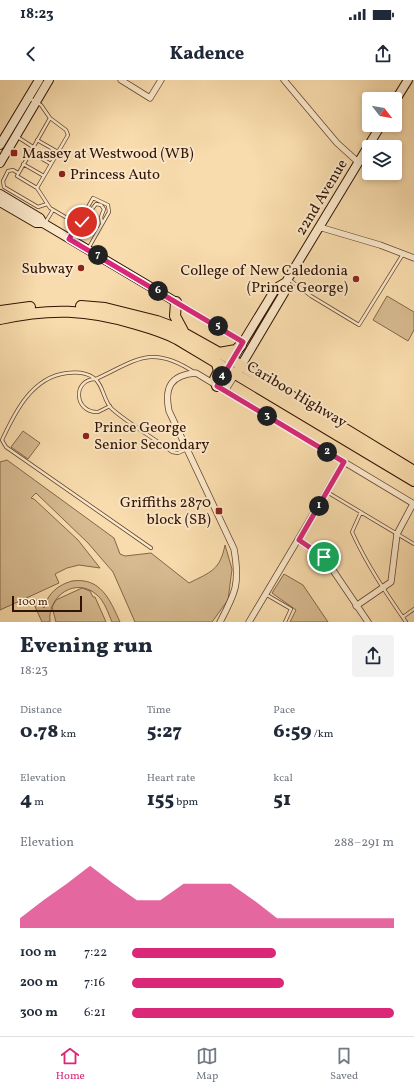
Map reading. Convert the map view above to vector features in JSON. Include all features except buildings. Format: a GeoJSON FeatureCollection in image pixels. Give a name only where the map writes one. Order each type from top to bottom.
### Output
{"type":"FeatureCollection","features":[{"type":"Feature","properties":{"kind":"highway","name":"Cariboo Highway"},"geometry":{"type":"LineString","coordinates":[[0,311],[24,307],[70,305],[105,308],[157,321],[185,334],[219,353],[414,471]]}},
{"type":"Feature","properties":{"kind":"highway"},"geometry":{"type":"LineString","coordinates":[[157,321],[167,318],[175,306]]}},
{"type":"Feature","properties":{"kind":"highway"},"geometry":{"type":"LineString","coordinates":[[175,306],[177,321],[185,334]]}},
{"type":"Feature","properties":{"kind":"highway","name":"Cariboo Highway"},"geometry":{"type":"LineString","coordinates":[[0,319],[30,313],[74,311],[112,316],[168,334],[414,481]]}},
{"type":"Feature","properties":{"kind":"highway"},"geometry":{"type":"LineString","coordinates":[[219,353],[236,350],[242,343]]}},
{"type":"Feature","properties":{"kind":"highway"},"geometry":{"type":"LineString","coordinates":[[221,388],[215,379],[222,367]]}},
{"type":"Feature","properties":{"kind":"street"},"geometry":{"type":"LineString","coordinates":[[0,163],[16,136],[39,80]]}},
{"type":"Feature","properties":{"kind":"street"},"geometry":{"type":"LineString","coordinates":[[0,145],[32,100],[49,80]]}},
{"type":"Feature","properties":{"kind":"street"},"geometry":{"type":"LineString","coordinates":[[121,80],[150,98],[161,80]]}},
{"type":"Feature","properties":{"kind":"street"},"geometry":{"type":"LineString","coordinates":[[284,80],[337,143],[358,162]]}},
{"type":"Feature","properties":{"kind":"street"},"geometry":{"type":"LineString","coordinates":[[401,92],[408,80]]}},
{"type":"Feature","properties":{"kind":"street","name":"22nd Avenue"},"geometry":{"type":"LineString","coordinates":[[222,367],[236,363],[284,293],[287,281],[377,132]]}},
{"type":"Feature","properties":{"kind":"street"},"geometry":{"type":"LineString","coordinates":[[0,194],[40,218],[44,224]]}},
{"type":"Feature","properties":{"kind":"street"},"geometry":{"type":"LineString","coordinates":[[0,202],[36,223],[44,224],[87,249],[175,306],[242,343]]}},
{"type":"Feature","properties":{"kind":"street"},"geometry":{"type":"LineString","coordinates":[[319,227],[380,245],[414,258]]}},
{"type":"Feature","properties":{"kind":"street","name":"22nd Avenue"},"geometry":{"type":"LineString","coordinates":[[221,388],[235,375],[236,363],[242,343],[276,288],[287,281]]}},
{"type":"Feature","properties":{"kind":"street"},"geometry":{"type":"LineString","coordinates":[[220,622],[235,593],[238,571],[234,549],[169,411],[166,399],[168,390],[176,379],[184,374],[196,373],[414,504],[397,534],[391,582],[356,606]]}},
{"type":"Feature","properties":{"kind":"street"},"geometry":{"type":"LineString","coordinates":[[250,622],[344,462]]}},
{"type":"Feature","properties":{"kind":"street"},"geometry":{"type":"LineString","coordinates":[[299,540],[324,557],[368,622]]}},
{"type":"Feature","properties":{"kind":"lane"},"geometry":{"type":"LineString","coordinates":[[32,100],[41,105],[50,118],[68,133],[67,138],[37,188]]}},
{"type":"Feature","properties":{"kind":"lane"},"geometry":{"type":"LineString","coordinates":[[18,173],[50,118]]}},
{"type":"Feature","properties":{"kind":"lane"},"geometry":{"type":"LineString","coordinates":[[16,136],[33,146]]}},
{"type":"Feature","properties":{"kind":"lane"},"geometry":{"type":"LineString","coordinates":[[37,140],[58,152]]}},
{"type":"Feature","properties":{"kind":"lane"},"geometry":{"type":"LineString","coordinates":[[30,152],[51,164]]}},
{"type":"Feature","properties":{"kind":"lane"},"geometry":{"type":"LineString","coordinates":[[23,164],[44,176]]}},
{"type":"Feature","properties":{"kind":"lane"},"geometry":{"type":"LineString","coordinates":[[47,204],[38,208],[4,187],[3,178],[8,171],[13,170],[18,173],[18,177],[37,188],[52,210],[67,218]]}},
{"type":"Feature","properties":{"kind":"lane"},"geometry":{"type":"LineString","coordinates":[[69,239],[94,198],[109,207],[109,212],[87,249]]}},
{"type":"Feature","properties":{"kind":"lane"},"geometry":{"type":"LineString","coordinates":[[78,224],[82,222],[96,204],[101,205],[104,209],[101,217],[103,223]]}},
{"type":"Feature","properties":{"kind":"lane"},"geometry":{"type":"LineString","coordinates":[[44,224],[52,210]]}},
{"type":"Feature","properties":{"kind":"lane"},"geometry":{"type":"LineString","coordinates":[[287,281],[359,325],[404,254]]}},
{"type":"Feature","properties":{"kind":"lane"},"geometry":{"type":"LineString","coordinates":[[110,406],[101,411],[95,412],[89,410],[80,402],[79,391],[82,385],[92,379],[96,379],[140,359],[152,356],[166,357],[178,361],[196,373]]}},
{"type":"Feature","properties":{"kind":"lane"},"geometry":{"type":"LineString","coordinates":[[151,548],[6,447],[2,440],[13,417],[27,397],[48,379],[74,372],[88,375],[96,379],[112,409],[172,452],[178,454],[187,449]]}},
{"type":"Feature","properties":{"kind":"lane"},"geometry":{"type":"LineString","coordinates":[[326,492],[414,544]]}},
{"type":"Feature","properties":{"kind":"lane"},"geometry":{"type":"LineString","coordinates":[[361,512],[352,532],[364,558],[382,588],[406,622]]}},
{"type":"Feature","properties":{"kind":"lane"},"geometry":{"type":"LineString","coordinates":[[266,594],[291,609],[285,622]]}},
{"type":"Feature","properties":{"kind":"lane"},"geometry":{"type":"LineString","coordinates":[[403,617],[414,609]]}},
{"type":"Feature","properties":{"kind":"shaded area"},"geometry":{"type":"Polygon","coordinates":[[[387,296],[414,312],[414,330],[408,341],[373,320],[387,296]]]}},
{"type":"Feature","properties":{"kind":"shaded area"},"geometry":{"type":"Polygon","coordinates":[[[23,431],[40,443],[28,459],[11,447],[23,431]]]}},
{"type":"Feature","properties":{"kind":"shaded area"},"geometry":{"type":"Polygon","coordinates":[[[7,460],[114,538],[120,554],[125,556],[151,553],[189,583],[209,573],[217,565],[225,545],[232,569],[228,600],[212,622],[135,622],[113,572],[88,543],[36,493],[31,498],[34,499],[78,540],[100,568],[79,565],[67,568],[55,574],[59,583],[0,610],[0,462],[7,460]]]}},
{"type":"Feature","properties":{"kind":"shaded area"},"geometry":{"type":"Polygon","coordinates":[[[284,574],[303,585],[328,622],[290,622],[296,610],[272,593],[284,574]]]}},
{"type":"Feature","properties":{"kind":"shaded area"},"geometry":{"type":"Polygon","coordinates":[[[72,581],[82,581],[97,586],[108,598],[120,622],[112,622],[104,604],[97,595],[89,590],[72,588],[58,597],[53,604],[50,613],[50,622],[42,622],[33,602],[39,599],[44,608],[48,598],[54,590],[72,581]]]}},
{"type":"Feature","properties":{"kind":"shaded area"},"geometry":{"type":"Polygon","coordinates":[[[82,588],[90,591],[93,597],[95,597],[106,622],[56,622],[52,607],[56,600],[82,588]]]}},
{"type":"Feature","properties":{"kind":"place","name":"Massey at Westwood (WB)"},"geometry":{"type":"Point","coordinates":[14,153]}},
{"type":"Feature","properties":{"kind":"place","name":"Princess Auto"},"geometry":{"type":"Point","coordinates":[62,174]}},
{"type":"Feature","properties":{"kind":"place","name":"Subway"},"geometry":{"type":"Point","coordinates":[81,268]}},
{"type":"Feature","properties":{"kind":"place","name":"College of New Caledonia (Prince George)"},"geometry":{"type":"Point","coordinates":[356,279]}},
{"type":"Feature","properties":{"kind":"place","name":"Prince George Senior Secondary"},"geometry":{"type":"Point","coordinates":[86,436]}},
{"type":"Feature","properties":{"kind":"place","name":"Griffiths 2870 block (SB)"},"geometry":{"type":"Point","coordinates":[219,511]}},
{"type":"Feature","properties":{"kind":"route"},"geometry":{"type":"LineString","coordinates":[[82,222],[78,224],[69,239],[243,342],[217,386],[344,462],[299,540],[324,557]]}}]}
